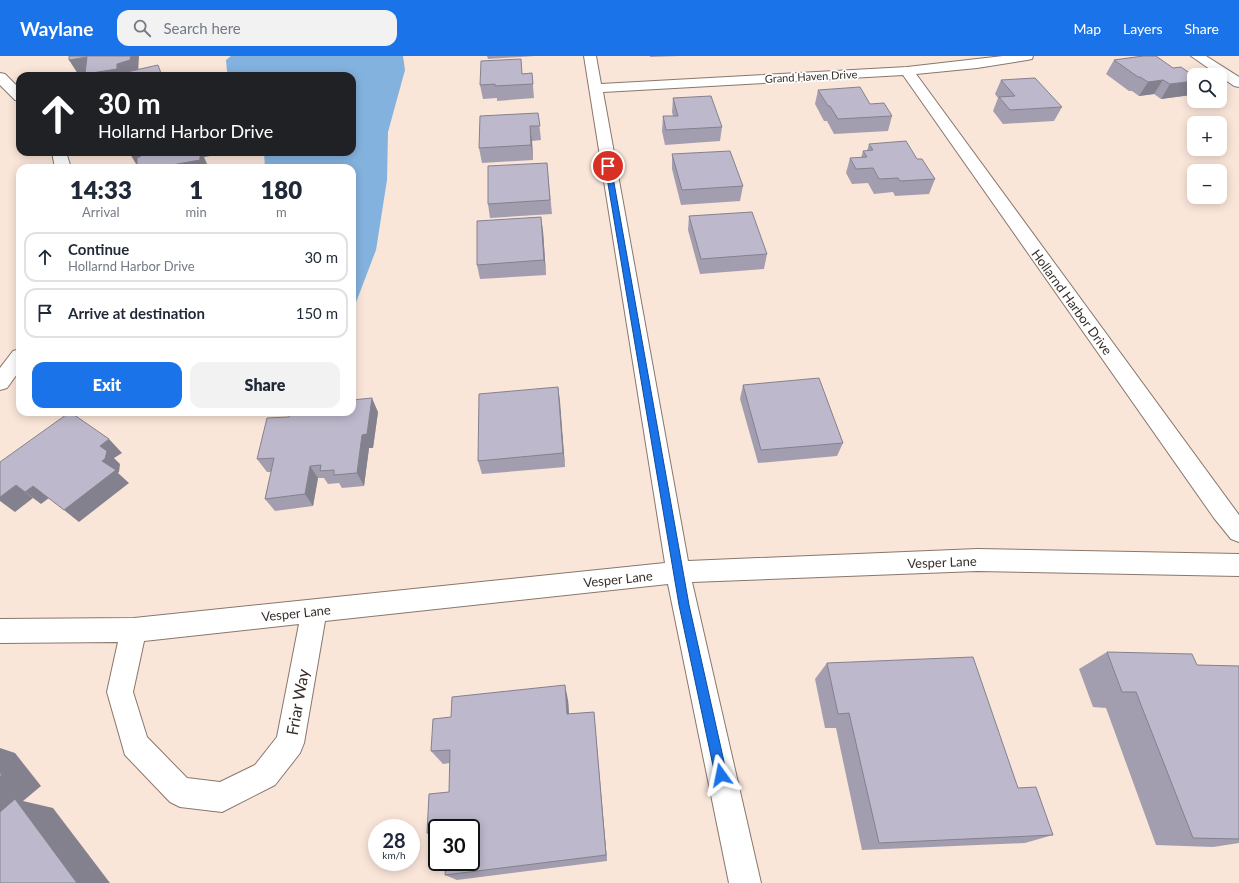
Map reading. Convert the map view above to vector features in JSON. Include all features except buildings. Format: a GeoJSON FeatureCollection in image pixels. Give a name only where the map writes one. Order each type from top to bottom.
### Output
{"type":"FeatureCollection","features":[{"type":"Feature","properties":{"kind":"street"},"geometry":{"type":"LineString","coordinates":[[590,56],[594,88],[684,605],[745,883]]}},
{"type":"Feature","properties":{"kind":"street","name":"Grand Haven Drive"},"geometry":{"type":"LineString","coordinates":[[594,88],[907,72],[977,64],[1027,56]]}},
{"type":"Feature","properties":{"kind":"street"},"geometry":{"type":"LineString","coordinates":[[1197,56],[1239,84]]}},
{"type":"Feature","properties":{"kind":"street","name":"Hollarnd Harbor Drive"},"geometry":{"type":"LineString","coordinates":[[907,72],[1222,511],[1239,532]]}},
{"type":"Feature","properties":{"kind":"street"},"geometry":{"type":"LineString","coordinates":[[0,78],[16,93]]}},
{"type":"Feature","properties":{"kind":"street"},"geometry":{"type":"LineString","coordinates":[[0,383],[16,361]]}},
{"type":"Feature","properties":{"kind":"street","name":"Vesper Lane"},"geometry":{"type":"LineString","coordinates":[[0,632],[134,630],[679,572],[977,560],[1239,565]]}},
{"type":"Feature","properties":{"kind":"street","name":"Friar Way"},"geometry":{"type":"LineString","coordinates":[[134,630],[120,692],[135,745],[180,792],[222,797],[265,775],[290,743],[314,611]]}},
{"type":"Feature","properties":{"kind":"water"},"geometry":{"type":"Polygon","coordinates":[[[231,56],[403,56],[405,70],[388,132],[387,180],[376,250],[356,302],[356,164],[265,164],[264,156],[356,156],[356,72],[228,72],[226,60],[231,56]]]}},
{"type":"Feature","properties":{"kind":"route"},"geometry":{"type":"LineString","coordinates":[[608,166],[684,605],[721,775]]}}]}
